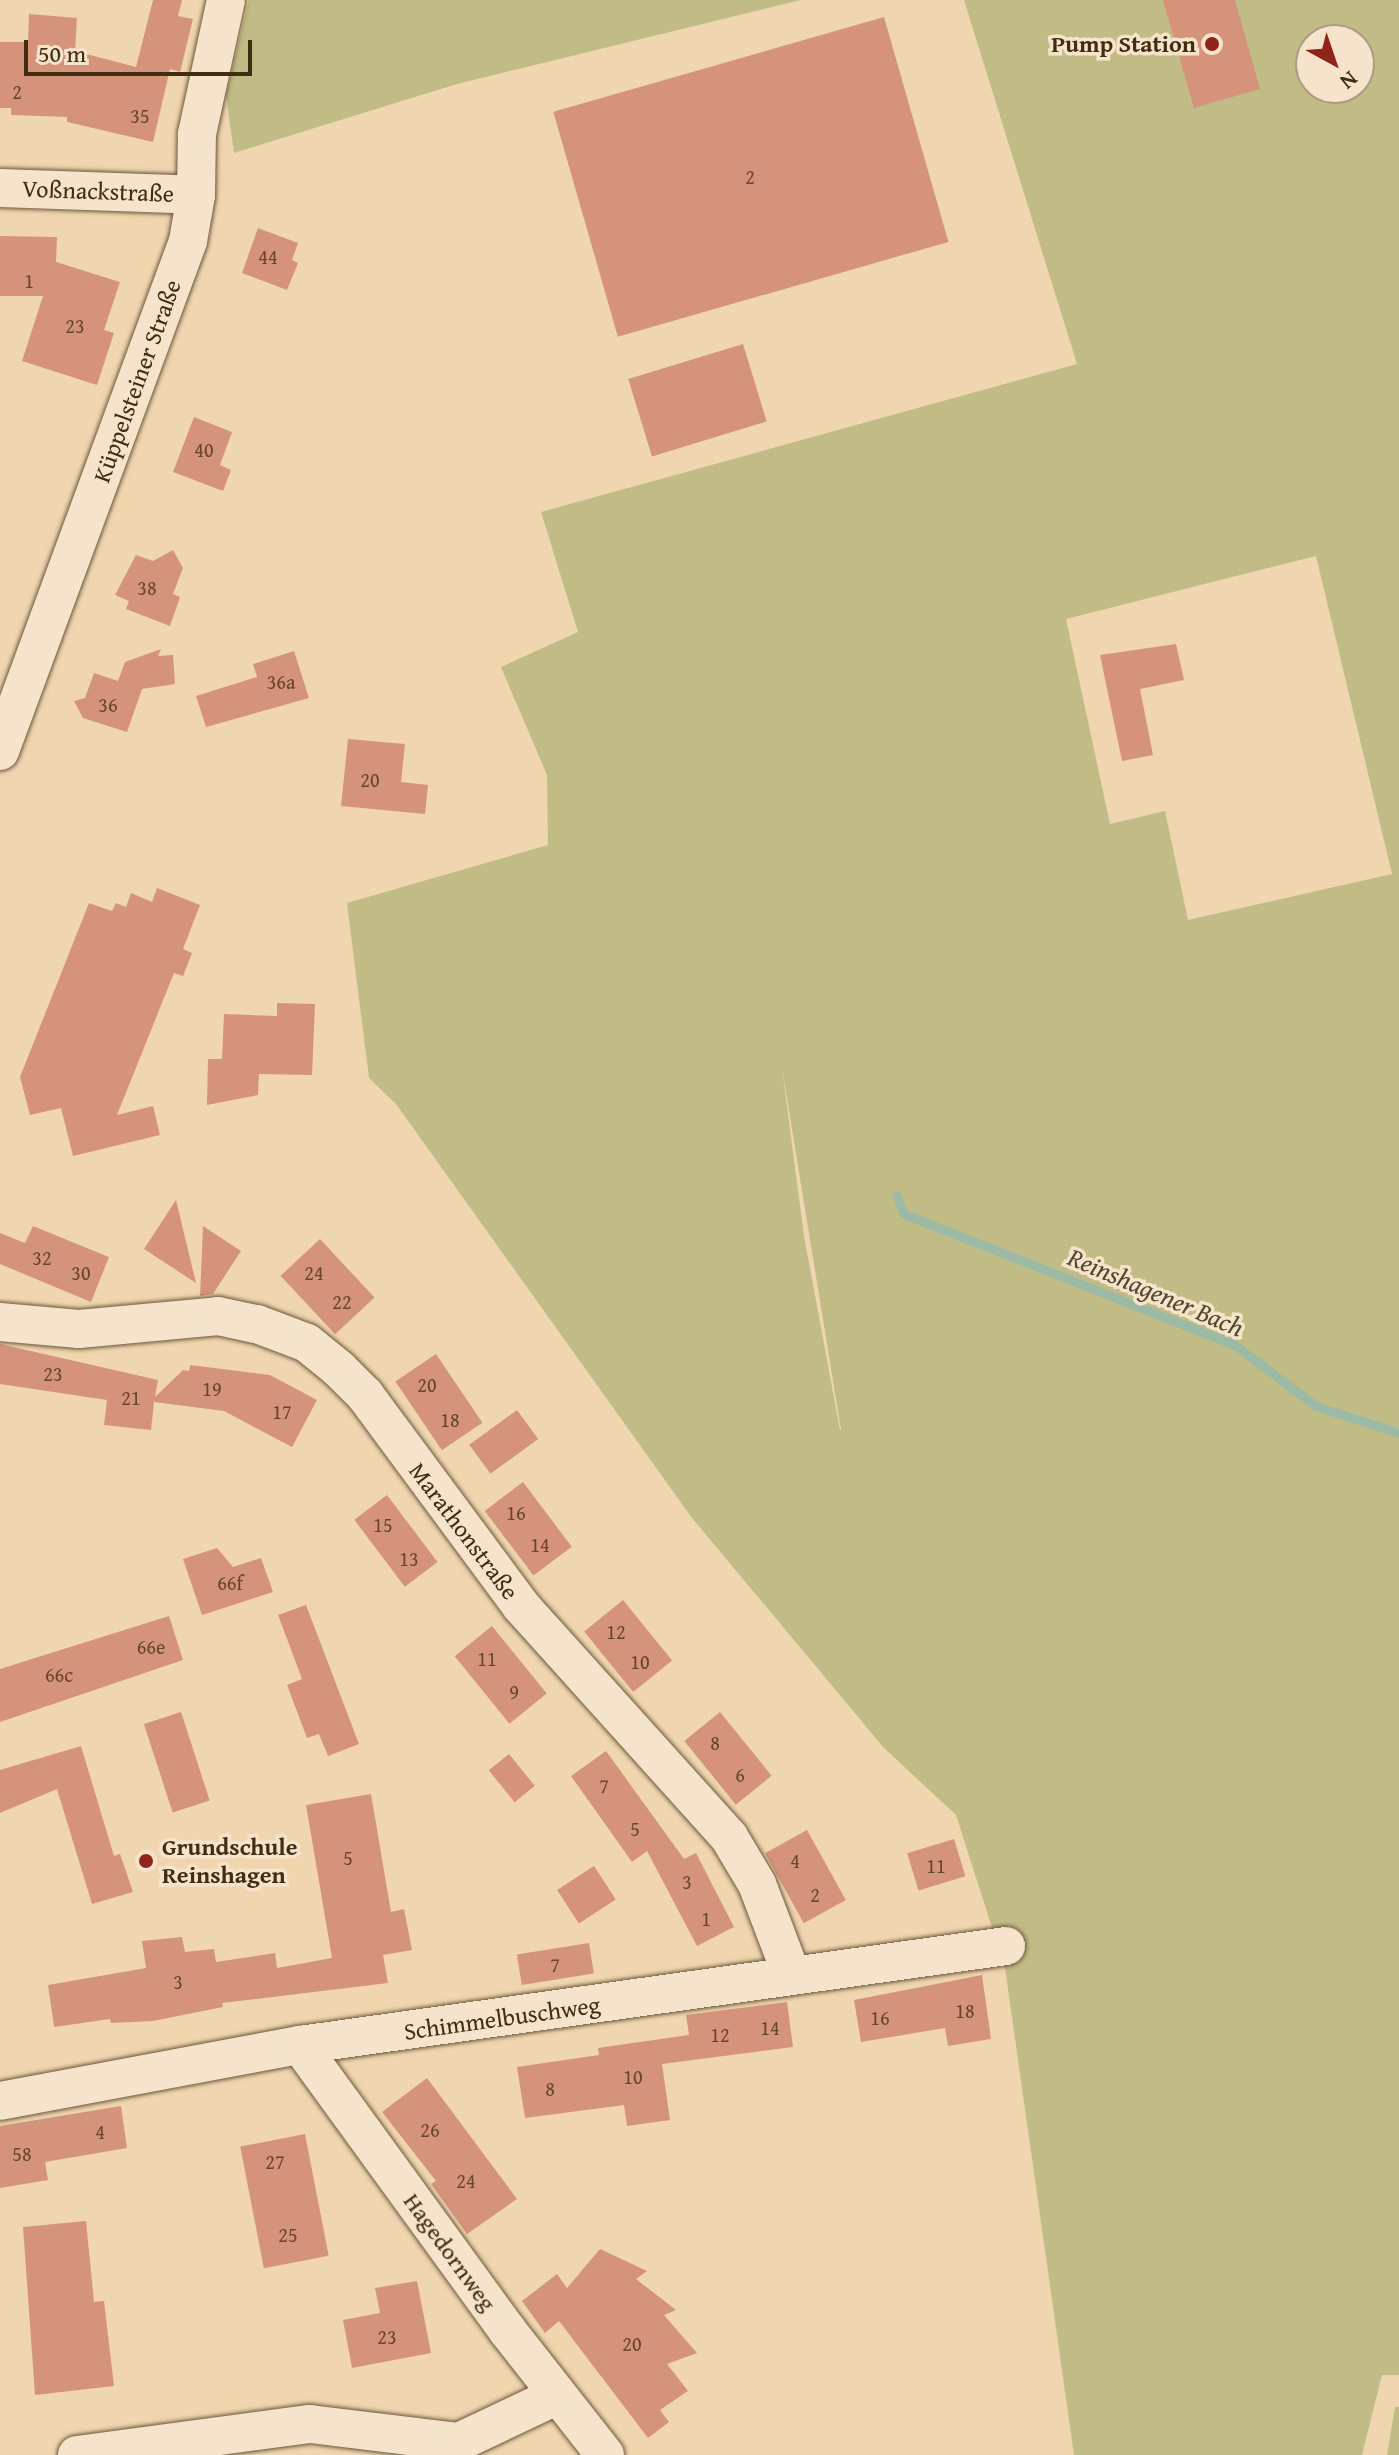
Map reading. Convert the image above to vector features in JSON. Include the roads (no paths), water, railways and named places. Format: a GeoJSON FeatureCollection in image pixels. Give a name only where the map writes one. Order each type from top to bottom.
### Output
{"type":"FeatureCollection","features":[{"type":"Feature","properties":{"kind":"street","name":"Küppelsteiner Straße"},"geometry":{"type":"LineString","coordinates":[[0,751],[188,241],[196,195],[197,134],[226,0]]}},
{"type":"Feature","properties":{"kind":"street","name":"Voßnackstraße"},"geometry":{"type":"LineString","coordinates":[[0,188],[196,195]]}},
{"type":"Feature","properties":{"kind":"street","name":"Marathonstraße"},"geometry":{"type":"LineString","coordinates":[[0,1322],[79,1329],[218,1316],[295,1338],[339,1369],[365,1395],[521,1606],[729,1837],[757,1884],[792,1976]]}},
{"type":"Feature","properties":{"kind":"street","name":"Schimmelbuschweg"},"geometry":{"type":"LineString","coordinates":[[0,2101],[300,2045],[1006,1946]]}},
{"type":"Feature","properties":{"kind":"street","name":"Hagedornweg"},"geometry":{"type":"LineString","coordinates":[[300,2045],[556,2396],[605,2455]]}},
{"type":"Feature","properties":{"kind":"street"},"geometry":{"type":"LineString","coordinates":[[77,2455],[310,2424],[459,2442],[556,2396]]}},
{"type":"Feature","properties":{"kind":"waterway","name":"Reinshagener Bach"},"geometry":{"type":"LineString","coordinates":[[897,1196],[904,1214],[1235,1345],[1316,1406],[1399,1433]]}},
{"type":"Feature","properties":{"kind":"place","name":"Pump Station"},"geometry":{"type":"Point","coordinates":[1212,44]}},
{"type":"Feature","properties":{"kind":"place","name":"Grundschule Reinshagen"},"geometry":{"type":"Point","coordinates":[146,1861]}}]}
